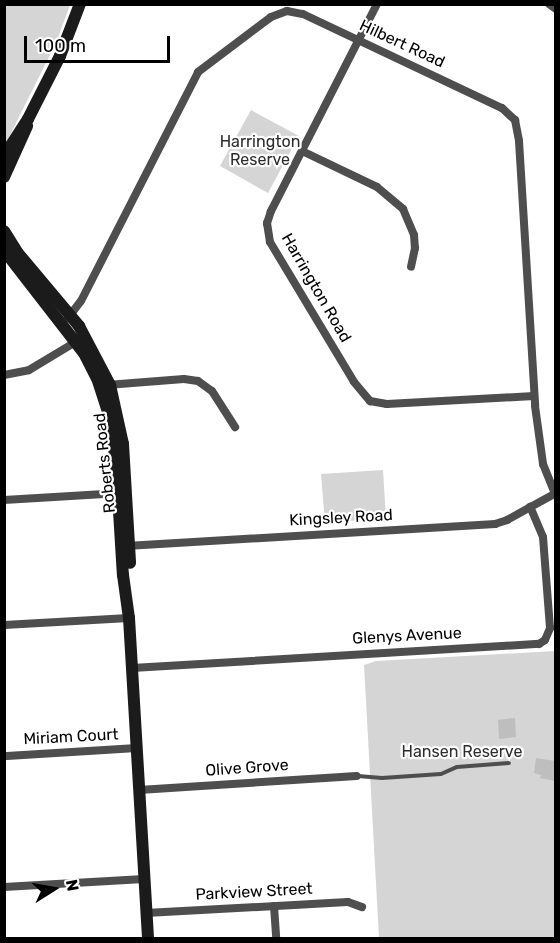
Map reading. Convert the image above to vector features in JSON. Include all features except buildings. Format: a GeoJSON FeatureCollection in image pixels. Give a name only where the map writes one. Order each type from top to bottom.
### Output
{"type":"FeatureCollection","features":[{"type":"Feature","properties":{"kind":"street"},"geometry":{"type":"LineString","coordinates":[[4,156],[28,119],[66,44],[80,4]]}},
{"type":"Feature","properties":{"kind":"street","name":"Harrington Road"},"geometry":{"type":"LineString","coordinates":[[377,4],[268,217],[268,237],[362,394],[370,401],[382,404],[534,396]]}},
{"type":"Feature","properties":{"kind":"street"},"geometry":{"type":"LineString","coordinates":[[549,4],[555,9]]}},
{"type":"Feature","properties":{"kind":"street","name":"Hilbert Road"},"geometry":{"type":"LineString","coordinates":[[67,319],[195,76],[205,64],[282,12],[303,14],[502,108],[518,125],[534,396],[543,464],[555,493]]}},
{"type":"Feature","properties":{"kind":"street"},"geometry":{"type":"LineString","coordinates":[[4,177],[23,140],[28,119]]}},
{"type":"Feature","properties":{"kind":"street"},"geometry":{"type":"LineString","coordinates":[[302,151],[377,187],[403,209],[414,235],[411,267]]}},
{"type":"Feature","properties":{"kind":"street","name":"Roberts Road"},"geometry":{"type":"LineString","coordinates":[[4,231],[81,338],[105,386],[122,493],[148,939]]}},
{"type":"Feature","properties":{"kind":"street","name":"Roberts Road"},"geometry":{"type":"LineString","coordinates":[[4,250],[67,319]]}},
{"type":"Feature","properties":{"kind":"street"},"geometry":{"type":"LineString","coordinates":[[4,375],[29,370],[81,338]]}},
{"type":"Feature","properties":{"kind":"street"},"geometry":{"type":"LineString","coordinates":[[105,386],[184,379],[203,382],[212,390],[235,427]]}},
{"type":"Feature","properties":{"kind":"street"},"geometry":{"type":"LineString","coordinates":[[4,500],[122,493]]}},
{"type":"Feature","properties":{"kind":"street","name":"Kingsley Road"},"geometry":{"type":"LineString","coordinates":[[125,546],[495,524],[555,493]]}},
{"type":"Feature","properties":{"kind":"street","name":"Glenys Avenue"},"geometry":{"type":"LineString","coordinates":[[132,668],[539,644],[545,640],[550,628],[544,543],[539,525],[530,507]]}},
{"type":"Feature","properties":{"kind":"street"},"geometry":{"type":"LineString","coordinates":[[4,625],[129,618]]}},
{"type":"Feature","properties":{"kind":"street","name":"Miriam Court"},"geometry":{"type":"LineString","coordinates":[[7,756],[137,748]]}},
{"type":"Feature","properties":{"kind":"street","name":"Olive Grove"},"geometry":{"type":"LineString","coordinates":[[139,790],[357,776]]}},
{"type":"Feature","properties":{"kind":"street"},"geometry":{"type":"LineString","coordinates":[[4,887],[144,879]]}},
{"type":"Feature","properties":{"kind":"street","name":"Parkview Street"},"geometry":{"type":"LineString","coordinates":[[146,913],[348,902],[362,907]]}},
{"type":"Feature","properties":{"kind":"street"},"geometry":{"type":"LineString","coordinates":[[274,906],[276,939]]}},
{"type":"Feature","properties":{"kind":"lane"},"geometry":{"type":"LineString","coordinates":[[357,776],[382,778],[441,774],[457,767],[509,763]]}},
{"type":"Feature","properties":{"kind":"green space"},"geometry":{"type":"Polygon","coordinates":[[[5,5],[70,5],[56,43],[5,145],[5,5]]]}},
{"type":"Feature","properties":{"kind":"green space","name":"Harrington Reserve"},"geometry":{"type":"Polygon","coordinates":[[[251,110],[299,136],[268,193],[220,166],[251,110]]]}},
{"type":"Feature","properties":{"kind":"green space"},"geometry":{"type":"Polygon","coordinates":[[[383,470],[386,518],[325,523],[321,474],[383,470]]]}},
{"type":"Feature","properties":{"kind":"green space","name":"Hansen Reserve"},"geometry":{"type":"Polygon","coordinates":[[[555,651],[555,938],[379,938],[364,665],[376,661],[555,651]]]}}]}
